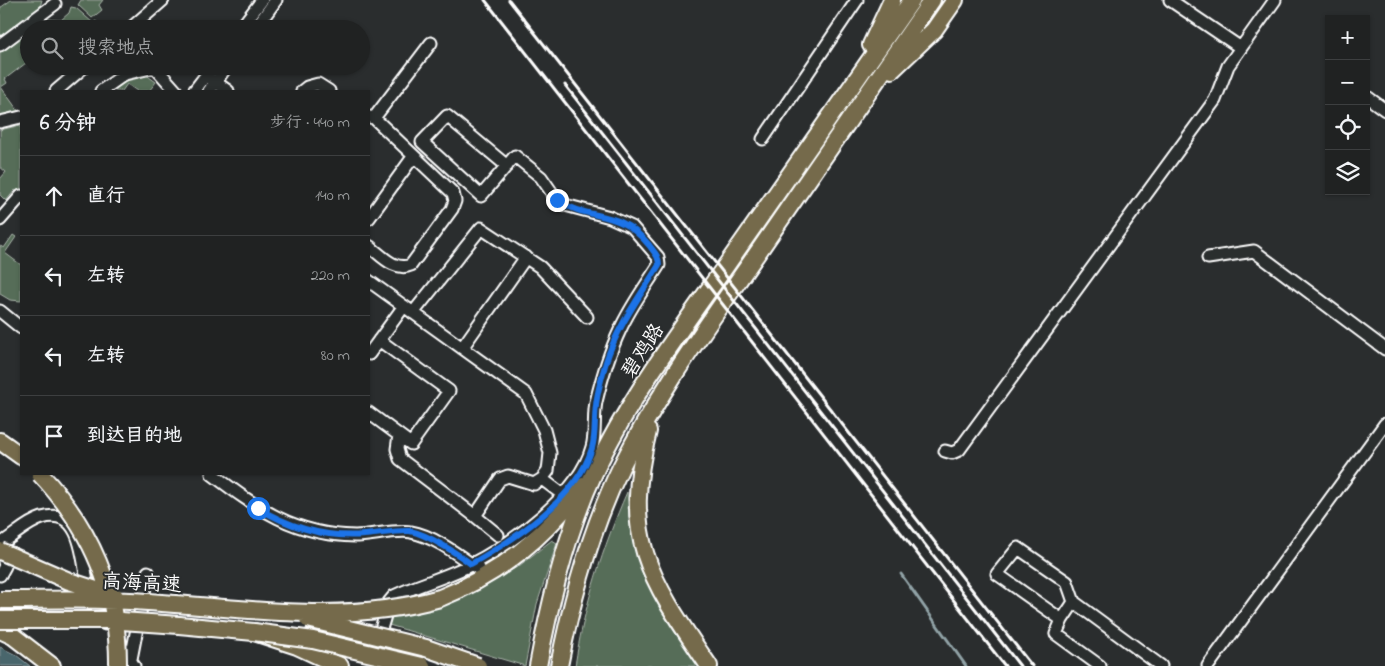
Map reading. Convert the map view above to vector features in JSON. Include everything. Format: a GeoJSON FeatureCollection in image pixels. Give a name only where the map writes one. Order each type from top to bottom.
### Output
{"type":"FeatureCollection","features":[{"type":"Feature","properties":{"kind":"highway"},"geometry":{"type":"LineString","coordinates":[[850,89],[892,0]]}},
{"type":"Feature","properties":{"kind":"highway"},"geometry":{"type":"LineString","coordinates":[[850,89],[912,0]]}},
{"type":"Feature","properties":{"kind":"highway"},"geometry":{"type":"LineString","coordinates":[[864,98],[932,0]]}},
{"type":"Feature","properties":{"kind":"highway"},"geometry":{"type":"LineString","coordinates":[[864,98],[934,30],[954,0]]}},
{"type":"Feature","properties":{"kind":"highway","name":"碧鸡路"},"geometry":{"type":"LineString","coordinates":[[538,666],[549,606],[573,528],[594,473],[630,407],[679,332],[850,89]]}},
{"type":"Feature","properties":{"kind":"highway","name":"碧鸡路"},"geometry":{"type":"LineString","coordinates":[[559,666],[568,616],[590,544],[621,468],[681,364],[864,98]]}},
{"type":"Feature","properties":{"kind":"highway"},"geometry":{"type":"LineString","coordinates":[[656,406],[638,477],[639,532],[662,597],[709,666]]}},
{"type":"Feature","properties":{"kind":"highway"},"geometry":{"type":"LineString","coordinates":[[0,441],[20,455]]}},
{"type":"Feature","properties":{"kind":"highway"},"geometry":{"type":"LineString","coordinates":[[281,614],[369,612],[405,607],[440,598],[472,585],[525,549],[564,510],[594,473]]}},
{"type":"Feature","properties":{"kind":"highway"},"geometry":{"type":"LineString","coordinates":[[41,475],[78,522],[102,569],[128,664]]}},
{"type":"Feature","properties":{"kind":"highway"},"geometry":{"type":"LineString","coordinates":[[0,551],[69,581],[129,600]]}},
{"type":"Feature","properties":{"kind":"highway","name":"高海高速"},"geometry":{"type":"LineString","coordinates":[[0,600],[129,600],[281,614]]}},
{"type":"Feature","properties":{"kind":"highway"},"geometry":{"type":"LineString","coordinates":[[281,614],[426,648],[478,666]]}},
{"type":"Feature","properties":{"kind":"highway","name":"高海高速"},"geometry":{"type":"LineString","coordinates":[[0,620],[107,620],[254,632]]}},
{"type":"Feature","properties":{"kind":"highway"},"geometry":{"type":"LineString","coordinates":[[0,630],[13,636],[52,666]]}},
{"type":"Feature","properties":{"kind":"highway"},"geometry":{"type":"LineString","coordinates":[[254,632],[297,646],[340,666]]}},
{"type":"Feature","properties":{"kind":"highway"},"geometry":{"type":"LineString","coordinates":[[254,632],[313,640],[422,666]]}},
{"type":"Feature","properties":{"kind":"street"},"geometry":{"type":"LineString","coordinates":[[140,20],[163,0]]}},
{"type":"Feature","properties":{"kind":"street"},"geometry":{"type":"LineString","coordinates":[[247,20],[262,0]]}},
{"type":"Feature","properties":{"kind":"street"},"geometry":{"type":"LineString","coordinates":[[262,20],[276,0]]}},
{"type":"Feature","properties":{"kind":"street"},"geometry":{"type":"LineString","coordinates":[[763,139],[857,0]]}},
{"type":"Feature","properties":{"kind":"street"},"geometry":{"type":"LineString","coordinates":[[1170,0],[1241,48]]}},
{"type":"Feature","properties":{"kind":"street"},"geometry":{"type":"LineString","coordinates":[[945,451],[952,453],[959,450],[977,426],[1216,100],[1228,66],[1276,0]]}},
{"type":"Feature","properties":{"kind":"street"},"geometry":{"type":"LineString","coordinates":[[34,20],[55,4]]}},
{"type":"Feature","properties":{"kind":"street"},"geometry":{"type":"LineString","coordinates":[[0,45],[20,30]]}},
{"type":"Feature","properties":{"kind":"street"},"geometry":{"type":"LineString","coordinates":[[370,247],[394,265],[405,267],[411,265],[452,209],[455,200],[453,193],[371,117],[431,43]]}},
{"type":"Feature","properties":{"kind":"street"},"geometry":{"type":"LineString","coordinates":[[57,90],[75,75]]}},
{"type":"Feature","properties":{"kind":"street"},"geometry":{"type":"LineString","coordinates":[[102,90],[124,75]]}},
{"type":"Feature","properties":{"kind":"street"},"geometry":{"type":"LineString","coordinates":[[161,75],[175,90]]}},
{"type":"Feature","properties":{"kind":"street"},"geometry":{"type":"LineString","coordinates":[[195,90],[211,79],[227,90]]}},
{"type":"Feature","properties":{"kind":"street"},"geometry":{"type":"LineString","coordinates":[[303,90],[318,84],[328,90]]}},
{"type":"Feature","properties":{"kind":"street"},"geometry":{"type":"LineString","coordinates":[[1370,99],[1385,110]]}},
{"type":"Feature","properties":{"kind":"street"},"geometry":{"type":"LineString","coordinates":[[381,629],[389,602],[394,596],[471,564],[521,533],[562,494],[584,466],[592,447],[596,405],[607,361],[620,328],[659,265],[659,259],[640,234],[622,221],[576,210],[557,200],[541,177],[515,156],[507,166],[481,196],[422,142],[447,116],[507,166]]}},
{"type":"Feature","properties":{"kind":"street"},"geometry":{"type":"LineString","coordinates":[[0,122],[20,117]]}},
{"type":"Feature","properties":{"kind":"street"},"geometry":{"type":"LineString","coordinates":[[370,217],[413,157]]}},
{"type":"Feature","properties":{"kind":"street"},"geometry":{"type":"LineString","coordinates":[[0,220],[20,197]]}},
{"type":"Feature","properties":{"kind":"street"},"geometry":{"type":"LineString","coordinates":[[413,313],[481,228],[540,267],[587,317]]}},
{"type":"Feature","properties":{"kind":"street"},"geometry":{"type":"LineString","coordinates":[[1208,258],[1254,251],[1385,349]]}},
{"type":"Feature","properties":{"kind":"street"},"geometry":{"type":"LineString","coordinates":[[462,348],[526,257]]}},
{"type":"Feature","properties":{"kind":"street"},"geometry":{"type":"LineString","coordinates":[[370,281],[526,394],[544,430],[550,452],[548,470],[542,479],[534,484],[508,476],[500,479],[475,516]]}},
{"type":"Feature","properties":{"kind":"street"},"geometry":{"type":"LineString","coordinates":[[370,414],[410,444],[449,391],[373,345],[404,306]]}},
{"type":"Feature","properties":{"kind":"street"},"geometry":{"type":"LineString","coordinates":[[0,311],[20,326]]}},
{"type":"Feature","properties":{"kind":"street"},"geometry":{"type":"LineString","coordinates":[[1208,666],[1385,424]]}},
{"type":"Feature","properties":{"kind":"street"},"geometry":{"type":"LineString","coordinates":[[399,435],[397,449],[400,459],[498,535]]}},
{"type":"Feature","properties":{"kind":"street"},"geometry":{"type":"LineString","coordinates":[[213,475],[258,508],[294,526],[334,535],[356,536],[410,531],[426,537],[487,575]]}},
{"type":"Feature","properties":{"kind":"street"},"geometry":{"type":"LineString","coordinates":[[542,479],[562,494]]}},
{"type":"Feature","properties":{"kind":"street"},"geometry":{"type":"LineString","coordinates":[[0,575],[5,566],[0,544],[40,518],[51,516],[61,518],[71,525],[78,536],[83,551],[89,594],[93,607],[128,664]]}},
{"type":"Feature","properties":{"kind":"street"},"geometry":{"type":"LineString","coordinates":[[1062,620],[997,574],[1018,548],[1067,582],[1074,602],[1161,666]]}},
{"type":"Feature","properties":{"kind":"street"},"geometry":{"type":"LineString","coordinates":[[128,664],[148,572]]}},
{"type":"Feature","properties":{"kind":"street"},"geometry":{"type":"LineString","coordinates":[[1074,602],[1062,620],[1056,634],[1100,666]]}},
{"type":"Feature","properties":{"kind":"green space"},"geometry":{"type":"Polygon","coordinates":[[[11,0],[42,0],[39,10],[31,18],[28,15],[20,20],[7,31],[9,34],[0,40],[0,8],[11,0]]]}},
{"type":"Feature","properties":{"kind":"green space"},"geometry":{"type":"Polygon","coordinates":[[[81,0],[103,0],[99,5],[102,10],[92,18],[78,5],[81,0]]]}},
{"type":"Feature","properties":{"kind":"green space"},"geometry":{"type":"Polygon","coordinates":[[[71,7],[76,8],[90,20],[61,20],[69,13],[71,7]]]}},
{"type":"Feature","properties":{"kind":"green space"},"geometry":{"type":"Polygon","coordinates":[[[20,33],[20,68],[5,79],[7,83],[1,87],[19,112],[11,116],[0,116],[0,48],[20,33]]]}},
{"type":"Feature","properties":{"kind":"green space"},"geometry":{"type":"Polygon","coordinates":[[[146,75],[156,82],[150,90],[136,90],[127,84],[123,90],[111,88],[127,76],[146,75]]]}},
{"type":"Feature","properties":{"kind":"green space"},"geometry":{"type":"Polygon","coordinates":[[[20,125],[20,192],[19,193],[15,190],[6,201],[0,195],[0,179],[6,172],[0,167],[0,130],[20,125]]]}},
{"type":"Feature","properties":{"kind":"green space"},"geometry":{"type":"Polygon","coordinates":[[[13,235],[16,237],[5,253],[20,264],[20,301],[10,300],[0,294],[0,246],[4,248],[13,235]]]}},
{"type":"Feature","properties":{"kind":"green space"},"geometry":{"type":"Polygon","coordinates":[[[627,492],[629,516],[640,563],[703,666],[575,666],[595,577],[627,492]]]}},
{"type":"Feature","properties":{"kind":"green space"},"geometry":{"type":"Polygon","coordinates":[[[552,540],[557,543],[537,604],[525,666],[389,625],[393,611],[489,582],[519,566],[552,540]]]}},
{"type":"Feature","properties":{"kind":"water"},"geometry":{"type":"Polygon","coordinates":[[[0,647],[16,655],[30,666],[0,666],[0,647]]]}},
{"type":"Feature","properties":{"kind":"waterway"},"geometry":{"type":"LineString","coordinates":[[901,574],[966,666]]}},
{"type":"Feature","properties":{"kind":"railway"},"geometry":{"type":"LineString","coordinates":[[485,0],[1005,666]]}},
{"type":"Feature","properties":{"kind":"railway"},"geometry":{"type":"LineString","coordinates":[[509,0],[1032,666]]}},
{"type":"Feature","properties":{"kind":"railway"},"geometry":{"type":"LineString","coordinates":[[565,85],[1020,666]]}},
{"type":"Feature","properties":{"kind":"route"},"geometry":{"type":"LineString","coordinates":[[258,508],[276,519],[314,532],[356,536],[410,531],[426,537],[471,564],[521,533],[553,505],[584,466],[592,447],[596,405],[607,361],[620,328],[659,265],[658,257],[632,227],[610,217],[576,210],[557,200]]}}]}
